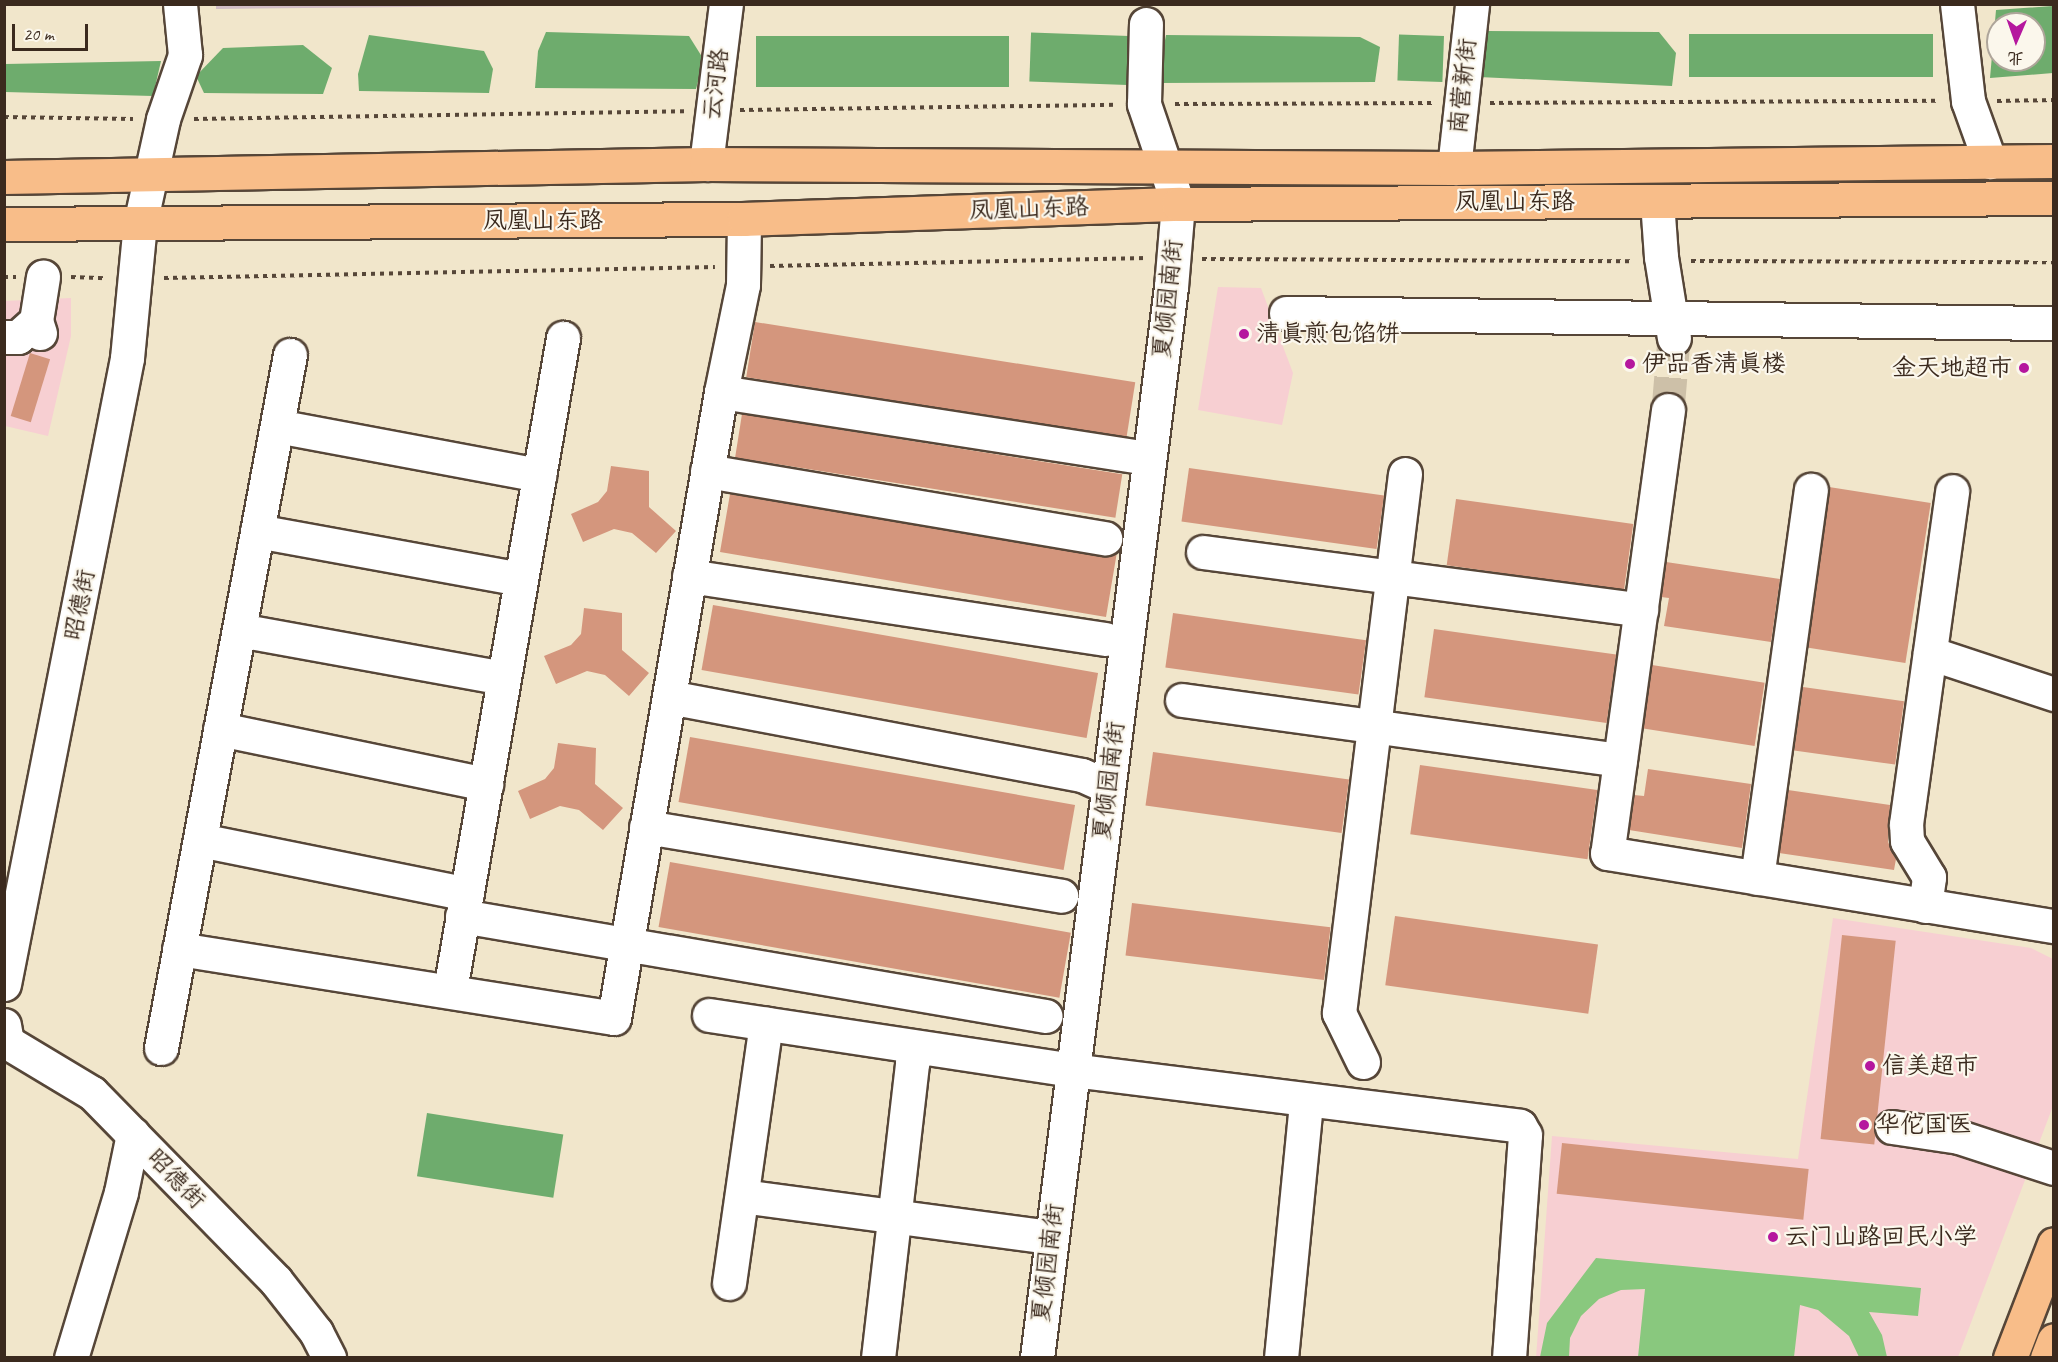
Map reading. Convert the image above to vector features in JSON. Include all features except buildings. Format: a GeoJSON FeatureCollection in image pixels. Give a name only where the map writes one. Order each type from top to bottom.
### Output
{"type":"FeatureCollection","features":[{"type":"Feature","properties":{"kind":"main road","name":"凤凰山东路"},"geometry":{"type":"LineString","coordinates":[[4,177],[706,164],[1454,168],[2054,161]]}},
{"type":"Feature","properties":{"kind":"main road","name":"凤凰山东路"},"geometry":{"type":"LineString","coordinates":[[4,224],[744,219],[1178,204],[2054,198]]}},
{"type":"Feature","properties":{"kind":"main road"},"geometry":{"type":"LineString","coordinates":[[2010,1358],[2054,1244]]}},
{"type":"Feature","properties":{"kind":"main road"},"geometry":{"type":"LineString","coordinates":[[2047,1358],[2054,1340]]}},
{"type":"Feature","properties":{"kind":"street","name":"昭德街"},"geometry":{"type":"LineString","coordinates":[[4,984],[18,845],[125,370],[140,224],[150,174],[163,119],[185,55],[180,4]]}},
{"type":"Feature","properties":{"kind":"street","name":"云河路"},"geometry":{"type":"LineString","coordinates":[[706,164],[726,4]]}},
{"type":"Feature","properties":{"kind":"street","name":"南营新街"},"geometry":{"type":"LineString","coordinates":[[1454,168],[1472,4]]}},
{"type":"Feature","properties":{"kind":"street"},"geometry":{"type":"LineString","coordinates":[[1957,4],[1968,101],[1990,162]]}},
{"type":"Feature","properties":{"kind":"street"},"geometry":{"type":"LineString","coordinates":[[1146,24],[1144,104],[1178,204]]}},
{"type":"Feature","properties":{"kind":"street"},"geometry":{"type":"LineString","coordinates":[[1657,201],[1673,328]]}},
{"type":"Feature","properties":{"kind":"street","name":"夏倾园南街"},"geometry":{"type":"LineString","coordinates":[[1037,1358],[1178,204]]}},
{"type":"Feature","properties":{"kind":"street"},"geometry":{"type":"LineString","coordinates":[[180,949],[450,990],[614,1018],[744,267],[744,219]]}},
{"type":"Feature","properties":{"kind":"street"},"geometry":{"type":"LineString","coordinates":[[4,337],[18,337],[38,327],[43,277]]}},
{"type":"Feature","properties":{"kind":"street"},"geometry":{"type":"LineString","coordinates":[[1286,313],[1673,328],[2054,323]]}},
{"type":"Feature","properties":{"kind":"street"},"geometry":{"type":"LineString","coordinates":[[450,990],[563,338]]}},
{"type":"Feature","properties":{"kind":"street"},"geometry":{"type":"LineString","coordinates":[[161,1048],[290,355]]}},
{"type":"Feature","properties":{"kind":"street"},"geometry":{"type":"LineString","coordinates":[[721,392],[1136,456]]}},
{"type":"Feature","properties":{"kind":"street"},"geometry":{"type":"LineString","coordinates":[[1668,410],[1607,853],[2054,926]]}},
{"type":"Feature","properties":{"kind":"street"},"geometry":{"type":"LineString","coordinates":[[277,426],[539,475]]}},
{"type":"Feature","properties":{"kind":"street"},"geometry":{"type":"LineString","coordinates":[[707,471],[1105,538]]}},
{"type":"Feature","properties":{"kind":"street"},"geometry":{"type":"LineString","coordinates":[[1363,1062],[1339,1013],[1405,474]]}},
{"type":"Feature","properties":{"kind":"street"},"geometry":{"type":"LineString","coordinates":[[1758,878],[1811,490]]}},
{"type":"Feature","properties":{"kind":"street"},"geometry":{"type":"LineString","coordinates":[[1925,906],[1929,877],[1906,841],[1906,824],[1952,491]]}},
{"type":"Feature","properties":{"kind":"street"},"geometry":{"type":"LineString","coordinates":[[257,531],[521,579]]}},
{"type":"Feature","properties":{"kind":"street"},"geometry":{"type":"LineString","coordinates":[[1203,552],[1641,610]]}},
{"type":"Feature","properties":{"kind":"street"},"geometry":{"type":"LineString","coordinates":[[689,576],[1106,639]]}},
{"type":"Feature","properties":{"kind":"street"},"geometry":{"type":"LineString","coordinates":[[239,630],[504,678]]}},
{"type":"Feature","properties":{"kind":"street"},"geometry":{"type":"LineString","coordinates":[[1930,653],[2054,694]]}},
{"type":"Feature","properties":{"kind":"street"},"geometry":{"type":"LineString","coordinates":[[669,697],[1082,775],[1098,782]]}},
{"type":"Feature","properties":{"kind":"street"},"geometry":{"type":"LineString","coordinates":[[1182,700],[1620,760]]}},
{"type":"Feature","properties":{"kind":"street"},"geometry":{"type":"LineString","coordinates":[[220,729],[486,784]]}},
{"type":"Feature","properties":{"kind":"street"},"geometry":{"type":"LineString","coordinates":[[646,827],[1061,896]]}},
{"type":"Feature","properties":{"kind":"street"},"geometry":{"type":"LineString","coordinates":[[200,840],[626,944],[1046,1016]]}},
{"type":"Feature","properties":{"kind":"street"},"geometry":{"type":"LineString","coordinates":[[709,1015],[1072,1070],[1520,1126],[1525,1135],[1509,1358]]}},
{"type":"Feature","properties":{"kind":"street"},"geometry":{"type":"LineString","coordinates":[[729,1283],[766,1024]]}},
{"type":"Feature","properties":{"kind":"street","name":"昭德街"},"geometry":{"type":"LineString","coordinates":[[5,1036],[92,1093],[276,1281],[316,1332],[329,1358]]}},
{"type":"Feature","properties":{"kind":"street"},"geometry":{"type":"LineString","coordinates":[[878,1358],[912,1063],[918,1047]]}},
{"type":"Feature","properties":{"kind":"street"},"geometry":{"type":"LineString","coordinates":[[1281,1358],[1306,1101]]}},
{"type":"Feature","properties":{"kind":"street"},"geometry":{"type":"LineString","coordinates":[[1892,1127],[1959,1137],[2054,1168]]}},
{"type":"Feature","properties":{"kind":"street"},"geometry":{"type":"LineString","coordinates":[[71,1358],[118,1203],[133,1134]]}},
{"type":"Feature","properties":{"kind":"street"},"geometry":{"type":"LineString","coordinates":[[742,1196],[1051,1237]]}},
{"type":"Feature","properties":{"kind":"path"},"geometry":{"type":"LineString","coordinates":[[4,117],[163,119],[1144,104],[2054,100]]}},
{"type":"Feature","properties":{"kind":"path"},"geometry":{"type":"LineString","coordinates":[[4,277],[136,278],[1173,258],[2054,262]]}},
{"type":"Feature","properties":{"kind":"shaded area"},"geometry":{"type":"Polygon","coordinates":[[[216,4],[610,5],[216,9],[216,4]]]}},
{"type":"Feature","properties":{"kind":"shaded area"},"geometry":{"type":"Polygon","coordinates":[[[1218,287],[1261,288],[1293,373],[1282,425],[1198,410],[1218,287]]]}},
{"type":"Feature","properties":{"kind":"shaded area"},"geometry":{"type":"Polygon","coordinates":[[[71,298],[71,336],[48,436],[5,426],[4,301],[71,298]]]}},
{"type":"Feature","properties":{"kind":"shaded area","name":"云门山路回民小学"},"geometry":{"type":"Polygon","coordinates":[[[1833,918],[2031,948],[2053,959],[2053,1106],[1958,1357],[1536,1358],[1552,1136],[1798,1159],[1833,918]]]}},
{"type":"Feature","properties":{"kind":"green space"},"geometry":{"type":"Polygon","coordinates":[[[2053,6],[2053,73],[1990,78],[1991,72],[2046,72],[2046,12],[1996,12],[1996,10],[2053,6]]]}},
{"type":"Feature","properties":{"kind":"green space"},"geometry":{"type":"Polygon","coordinates":[[[1487,31],[1659,32],[1676,53],[1672,86],[1479,77],[1487,31]]]}},
{"type":"Feature","properties":{"kind":"green space"},"geometry":{"type":"Polygon","coordinates":[[[546,32],[689,36],[704,60],[696,89],[535,88],[538,51],[546,32]]]}},
{"type":"Feature","properties":{"kind":"green space"},"geometry":{"type":"Polygon","coordinates":[[[1031,33],[1129,36],[1127,85],[1029,82],[1031,33]]]}},
{"type":"Feature","properties":{"kind":"green space"},"geometry":{"type":"Polygon","coordinates":[[[1399,34],[1444,36],[1442,82],[1397,80],[1399,34]]]}},
{"type":"Feature","properties":{"kind":"green space"},"geometry":{"type":"Polygon","coordinates":[[[1689,34],[1933,34],[1933,77],[1689,77],[1689,34]]]}},
{"type":"Feature","properties":{"kind":"green space"},"geometry":{"type":"Polygon","coordinates":[[[369,35],[484,51],[493,69],[489,93],[359,91],[358,74],[369,35]]]}},
{"type":"Feature","properties":{"kind":"green space"},"geometry":{"type":"Polygon","coordinates":[[[1166,35],[1360,37],[1380,47],[1375,82],[1157,83],[1166,35]]]}},
{"type":"Feature","properties":{"kind":"green space"},"geometry":{"type":"Polygon","coordinates":[[[756,36],[1009,36],[1009,87],[756,87],[756,36]]]}},
{"type":"Feature","properties":{"kind":"green space"},"geometry":{"type":"Polygon","coordinates":[[[303,45],[332,68],[323,94],[204,93],[196,76],[223,48],[303,45]]]}},
{"type":"Feature","properties":{"kind":"green space"},"geometry":{"type":"Polygon","coordinates":[[[161,61],[153,96],[5,92],[5,64],[161,61]]]}},
{"type":"Feature","properties":{"kind":"green space"},"geometry":{"type":"Polygon","coordinates":[[[427,1113],[563,1135],[553,1198],[417,1176],[427,1113]]]}},
{"type":"Feature","properties":{"kind":"green space"},"geometry":{"type":"Polygon","coordinates":[[[1596,1258],[1921,1288],[1918,1316],[1869,1312],[1882,1335],[1887,1357],[1859,1357],[1849,1336],[1818,1310],[1800,1305],[1794,1357],[1638,1357],[1645,1289],[1621,1290],[1599,1299],[1581,1316],[1570,1338],[1569,1357],[1540,1357],[1547,1323],[1596,1258]]]}},
{"type":"Feature","properties":{"kind":"tunnel"},"geometry":{"type":"LineString","coordinates":[[1668,410],[1674,338]]}},
{"type":"Feature","properties":{"kind":"place","name":"清真煎包馅饼"},"geometry":{"type":"Point","coordinates":[1244,334]}},
{"type":"Feature","properties":{"kind":"place","name":"伊品香清真楼"},"geometry":{"type":"Point","coordinates":[1630,364]}},
{"type":"Feature","properties":{"kind":"place","name":"金天地超市"},"geometry":{"type":"Point","coordinates":[2024,368]}},
{"type":"Feature","properties":{"kind":"place","name":"信美超市"},"geometry":{"type":"Point","coordinates":[1870,1066]}},
{"type":"Feature","properties":{"kind":"place","name":"华佗国医"},"geometry":{"type":"Point","coordinates":[1864,1125]}},
{"type":"Feature","properties":{"kind":"place","name":"云门山路回民小学"},"geometry":{"type":"Point","coordinates":[1773,1237]}}]}
